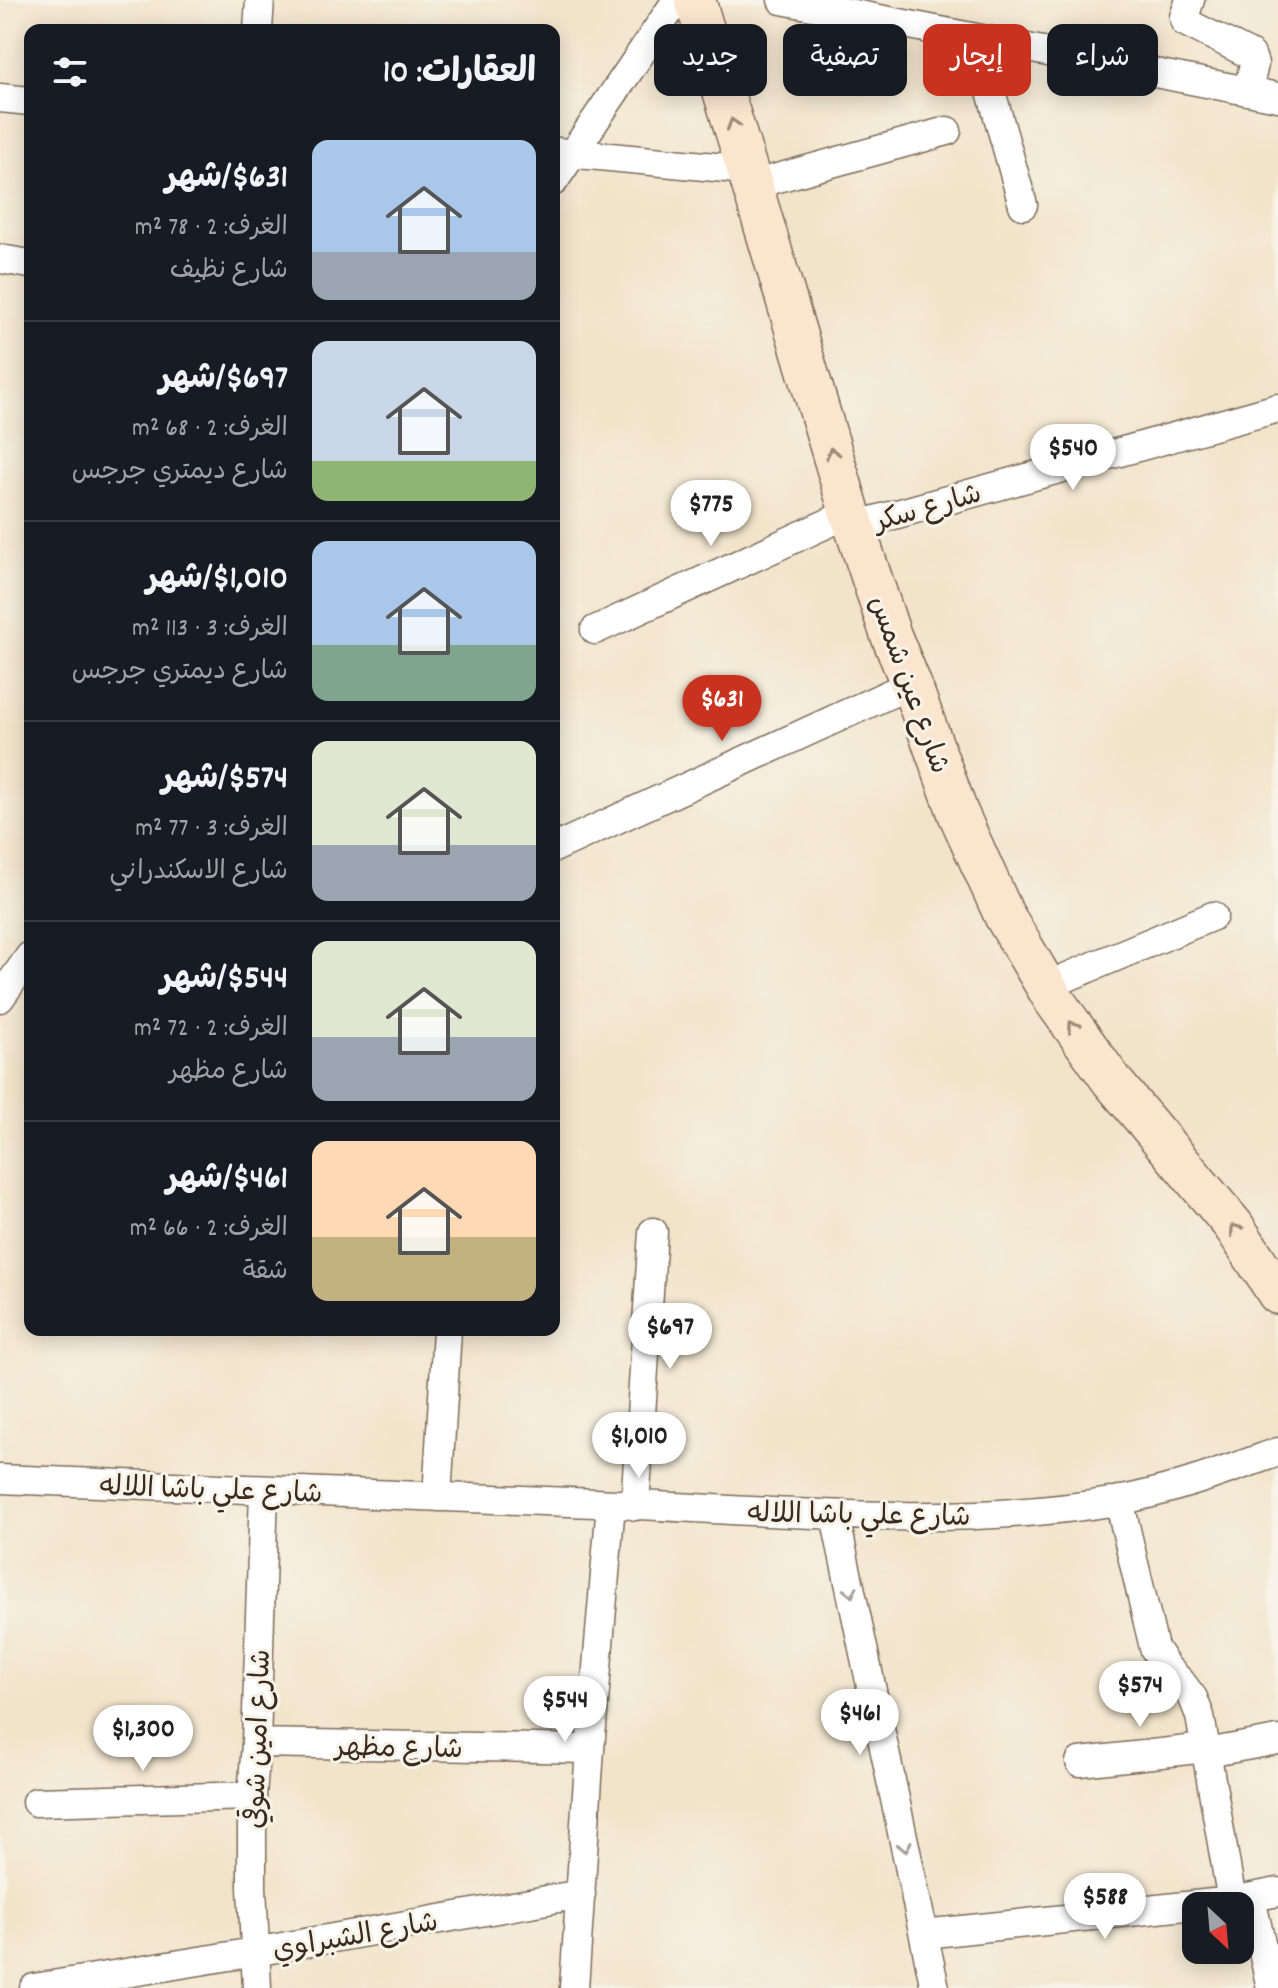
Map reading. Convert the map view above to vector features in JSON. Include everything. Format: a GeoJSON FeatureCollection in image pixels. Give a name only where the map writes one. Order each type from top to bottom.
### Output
{"type":"FeatureCollection","features":[{"type":"Feature","properties":{"kind":"main road","name":"شارع عين شمس"},"geometry":{"type":"LineString","coordinates":[[695,0],[852,519],[890,633],[958,813],[1004,915],[1046,986],[1112,1081],[1233,1225],[1278,1294]]}},
{"type":"Feature","properties":{"kind":"street"},"geometry":{"type":"LineString","coordinates":[[258,24],[260,0]]}},
{"type":"Feature","properties":{"kind":"street"},"geometry":{"type":"LineString","coordinates":[[677,0],[563,152],[750,177],[947,131]]}},
{"type":"Feature","properties":{"kind":"street"},"geometry":{"type":"LineString","coordinates":[[782,0],[923,28]]}},
{"type":"Feature","properties":{"kind":"street"},"geometry":{"type":"LineString","coordinates":[[1190,0],[1185,22],[1248,52],[1254,59],[1248,91]]}},
{"type":"Feature","properties":{"kind":"street"},"geometry":{"type":"LineString","coordinates":[[1031,49],[1278,97]]}},
{"type":"Feature","properties":{"kind":"street"},"geometry":{"type":"LineString","coordinates":[[992,96],[1023,205]]}},
{"type":"Feature","properties":{"kind":"street"},"geometry":{"type":"LineString","coordinates":[[0,98],[24,100]]}},
{"type":"Feature","properties":{"kind":"street"},"geometry":{"type":"LineString","coordinates":[[0,259],[24,263]]}},
{"type":"Feature","properties":{"kind":"street","name":"شارع سكر"},"geometry":{"type":"LineString","coordinates":[[595,630],[852,519],[1278,408]]}},
{"type":"Feature","properties":{"kind":"street"},"geometry":{"type":"LineString","coordinates":[[560,845],[911,684]]}},
{"type":"Feature","properties":{"kind":"street"},"geometry":{"type":"LineString","coordinates":[[1046,986],[1213,916]]}},
{"type":"Feature","properties":{"kind":"street"},"geometry":{"type":"LineString","coordinates":[[0,998],[24,964]]}},
{"type":"Feature","properties":{"kind":"street"},"geometry":{"type":"LineString","coordinates":[[574,1988],[590,1749],[623,1505],[653,1232]]}},
{"type":"Feature","properties":{"kind":"street"},"geometry":{"type":"LineString","coordinates":[[437,1497],[447,1336]]}},
{"type":"Feature","properties":{"kind":"street","name":"شارع علي باشا اللاله"},"geometry":{"type":"LineString","coordinates":[[0,1479],[835,1516],[978,1515],[1119,1500],[1210,1477],[1278,1452]]}},
{"type":"Feature","properties":{"kind":"street","name":"شارع امين شوقي"},"geometry":{"type":"LineString","coordinates":[[257,1988],[252,1796],[264,1490]]}},
{"type":"Feature","properties":{"kind":"street"},"geometry":{"type":"LineString","coordinates":[[1119,1500],[1154,1648],[1193,1698],[1252,1892]]}},
{"type":"Feature","properties":{"kind":"street"},"geometry":{"type":"LineString","coordinates":[[835,1516],[935,1988]]}},
{"type":"Feature","properties":{"kind":"street"},"geometry":{"type":"LineString","coordinates":[[1080,1762],[1278,1740]]}},
{"type":"Feature","properties":{"kind":"street","name":"شارع مظهر"},"geometry":{"type":"LineString","coordinates":[[256,1743],[590,1749]]}},
{"type":"Feature","properties":{"kind":"street"},"geometry":{"type":"LineString","coordinates":[[36,1802],[252,1796]]}},
{"type":"Feature","properties":{"kind":"street","name":"شارع الشبراوي"},"geometry":{"type":"LineString","coordinates":[[34,1988],[581,1894]]}},
{"type":"Feature","properties":{"kind":"street"},"geometry":{"type":"LineString","coordinates":[[1254,1897],[1271,1988]]}},
{"type":"Feature","properties":{"kind":"street"},"geometry":{"type":"LineString","coordinates":[[924,1934],[1182,1905]]}}]}
